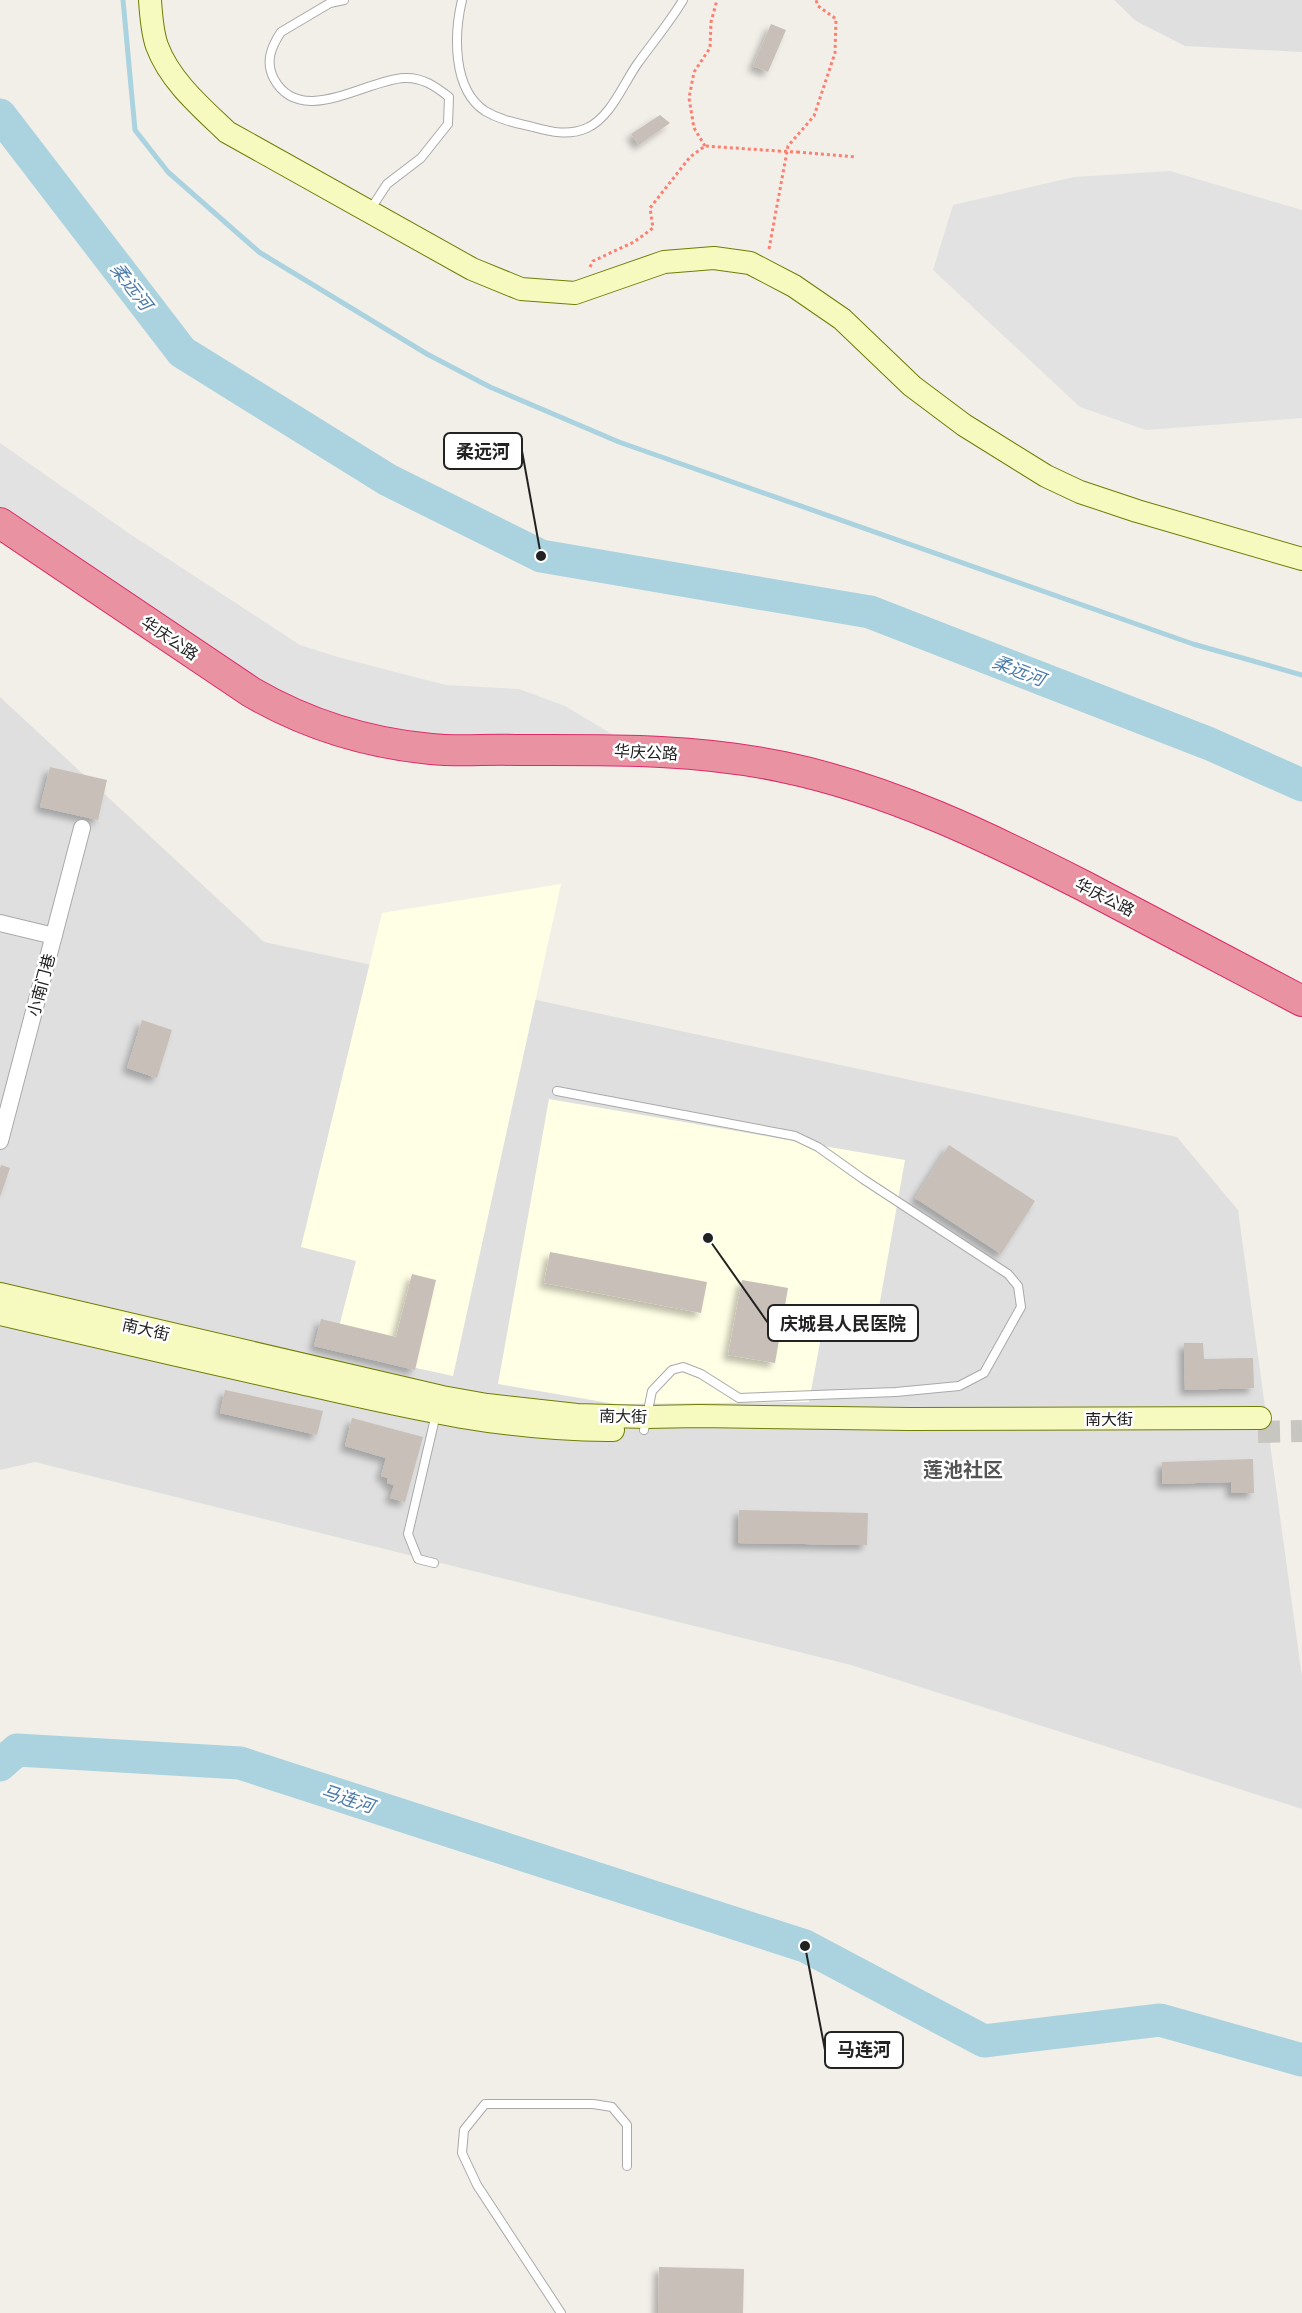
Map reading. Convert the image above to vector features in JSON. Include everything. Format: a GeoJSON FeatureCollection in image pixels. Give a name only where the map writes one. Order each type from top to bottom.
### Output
{"type":"FeatureCollection","features":[{"type":"Feature","properties":{"kind":"highway","name":"华庆公路"},"geometry":{"type":"LineString","coordinates":[[0,523],[251,692],[280,709],[306,720],[343,733],[432,749],[636,751],[715,756],[782,766],[852,784],[928,812],[1022,855],[1302,1001]]}},
{"type":"Feature","properties":{"kind":"highway","name":"华庆公路"},"geometry":{"type":"LineString","coordinates":[[0,534],[244,701],[302,730],[371,750],[431,759],[635,760],[715,765],[781,775],[849,794],[926,820],[1019,864],[1302,1011]]}},
{"type":"Feature","properties":{"kind":"main road"},"geometry":{"type":"LineString","coordinates":[[150,0],[157,45],[170,70],[194,101],[227,132],[472,269],[521,289],[575,293],[664,262],[714,258],[750,263],[794,286],[842,319],[912,386],[964,425],[1046,476],[1080,492],[1302,559]]}},
{"type":"Feature","properties":{"kind":"main road"},"geometry":{"type":"LineString","coordinates":[[1080,492],[1140,503],[1302,551]]}},
{"type":"Feature","properties":{"kind":"main road","name":"南大街"},"geometry":{"type":"LineString","coordinates":[[0,1294],[442,1397],[487,1405],[577,1414],[645,1424],[904,1433],[1259,1425]]}},
{"type":"Feature","properties":{"kind":"main road","name":"南大街"},"geometry":{"type":"LineString","coordinates":[[0,1314],[436,1414],[576,1431],[645,1424]]}},
{"type":"Feature","properties":{"kind":"street","name":"小南门巷"},"geometry":{"type":"LineString","coordinates":[[0,1141],[82,828]]}},
{"type":"Feature","properties":{"kind":"street"},"geometry":{"type":"LineString","coordinates":[[0,923],[54,936]]}},
{"type":"Feature","properties":{"kind":"lane"},"geometry":{"type":"LineString","coordinates":[[344,0],[330,3],[281,32],[271,48],[269,65],[273,78],[283,93],[292,99],[326,99],[404,78],[425,81],[449,97],[448,124],[421,158],[387,184],[369,211]]}},
{"type":"Feature","properties":{"kind":"lane"},"geometry":{"type":"LineString","coordinates":[[462,0],[457,45],[461,71],[472,99],[482,109],[503,120],[562,133],[588,127],[607,110],[683,0]]}},
{"type":"Feature","properties":{"kind":"lane"},"geometry":{"type":"LineString","coordinates":[[557,1091],[795,1136],[818,1147],[1008,1274],[1018,1286],[1021,1307],[997,1352],[984,1373],[959,1386],[896,1392],[739,1398],[701,1374],[684,1367],[672,1370],[652,1391],[645,1424]]}},
{"type":"Feature","properties":{"kind":"lane"},"geometry":{"type":"LineString","coordinates":[[434,1563],[418,1559],[408,1534],[436,1414]]}},
{"type":"Feature","properties":{"kind":"lane"},"geometry":{"type":"LineString","coordinates":[[561,2313],[477,2186],[462,2153],[464,2130],[485,2104],[593,2104],[612,2107],[627,2125],[627,2166]]}},
{"type":"Feature","properties":{"kind":"path"},"geometry":{"type":"LineString","coordinates":[[705,146],[694,128],[689,98],[693,72],[710,48],[711,22],[717,0]]}},
{"type":"Feature","properties":{"kind":"path"},"geometry":{"type":"LineString","coordinates":[[765,271],[788,146],[813,116],[835,53],[836,19],[818,6],[816,0]]}},
{"type":"Feature","properties":{"kind":"path"},"geometry":{"type":"LineString","coordinates":[[575,293],[593,261],[634,242],[653,228],[650,208],[690,157],[705,146],[856,157]]}},
{"type":"Feature","properties":{"kind":"shaded area"},"geometry":{"type":"Polygon","coordinates":[[[1114,0],[1302,0],[1302,52],[1185,46],[1136,21],[1114,0]]]}},
{"type":"Feature","properties":{"kind":"shaded area"},"geometry":{"type":"Polygon","coordinates":[[[1170,171],[1302,210],[1302,418],[1146,430],[1080,407],[933,270],[953,205],[1074,177],[1170,171]]]}},
{"type":"Feature","properties":{"kind":"shaded area"},"geometry":{"type":"Polygon","coordinates":[[[0,443],[130,534],[300,645],[446,685],[519,689],[565,706],[625,742],[453,738],[310,710],[266,690],[0,508],[0,443]]]}},
{"type":"Feature","properties":{"kind":"shaded area"},"geometry":{"type":"Polygon","coordinates":[[[0,697],[264,942],[1177,1137],[1238,1210],[1302,1677],[1302,1809],[851,1665],[35,1462],[0,1470],[0,697]]]}},
{"type":"Feature","properties":{"kind":"shaded area"},"geometry":{"type":"Polygon","coordinates":[[[561,884],[453,1376],[333,1350],[356,1261],[301,1247],[382,913],[561,884]]]}},
{"type":"Feature","properties":{"kind":"shaded area"},"geometry":{"type":"Polygon","coordinates":[[[549,1099],[905,1160],[876,1324],[825,1315],[809,1402],[615,1404],[498,1384],[549,1099]]]}},
{"type":"Feature","properties":{"kind":"building"},"geometry":{"type":"Polygon","coordinates":[[[771,24],[786,30],[768,72],[753,66],[771,24]]]}},
{"type":"Feature","properties":{"kind":"building"},"geometry":{"type":"Polygon","coordinates":[[[660,115],[670,123],[639,145],[631,134],[660,115]]]}},
{"type":"Feature","properties":{"kind":"building"},"geometry":{"type":"Polygon","coordinates":[[[50,767],[107,780],[98,820],[40,807],[50,767]]]}},
{"type":"Feature","properties":{"kind":"building"},"geometry":{"type":"Polygon","coordinates":[[[142,1020],[172,1030],[157,1078],[127,1068],[142,1020]]]}},
{"type":"Feature","properties":{"kind":"building"},"geometry":{"type":"Polygon","coordinates":[[[949,1145],[1035,1201],[1001,1254],[915,1198],[949,1145]]]}},
{"type":"Feature","properties":{"kind":"building"},"geometry":{"type":"Polygon","coordinates":[[[1,1165],[10,1168],[0,1197],[0,1169],[1,1165]]]}},
{"type":"Feature","properties":{"kind":"building"},"geometry":{"type":"Polygon","coordinates":[[[550,1252],[707,1282],[701,1313],[544,1283],[550,1252]]]}},
{"type":"Feature","properties":{"kind":"building"},"geometry":{"type":"Polygon","coordinates":[[[412,1274],[436,1280],[415,1370],[314,1346],[321,1319],[396,1337],[412,1274]]]}},
{"type":"Feature","properties":{"kind":"building"},"geometry":{"type":"Polygon","coordinates":[[[742,1280],[788,1288],[775,1363],[728,1355],[742,1280]]]}},
{"type":"Feature","properties":{"kind":"building"},"geometry":{"type":"Polygon","coordinates":[[[1184,1343],[1203,1343],[1204,1359],[1253,1358],[1254,1388],[1185,1390],[1184,1343]]]}},
{"type":"Feature","properties":{"kind":"building"},"geometry":{"type":"Polygon","coordinates":[[[225,1390],[323,1411],[317,1435],[220,1413],[225,1390]]]}},
{"type":"Feature","properties":{"kind":"building"},"geometry":{"type":"Polygon","coordinates":[[[352,1418],[423,1437],[405,1502],[390,1498],[394,1485],[387,1483],[388,1478],[381,1476],[386,1458],[345,1446],[352,1418]]]}},
{"type":"Feature","properties":{"kind":"building"},"geometry":{"type":"Polygon","coordinates":[[[1253,1459],[1254,1493],[1231,1493],[1231,1482],[1162,1484],[1162,1462],[1253,1459]]]}},
{"type":"Feature","properties":{"kind":"building"},"geometry":{"type":"Polygon","coordinates":[[[739,1510],[868,1513],[867,1545],[738,1543],[739,1510]]]}},
{"type":"Feature","properties":{"kind":"building"},"geometry":{"type":"Polygon","coordinates":[[[659,2267],[744,2269],[743,2313],[658,2313],[659,2267]]]}},
{"type":"Feature","properties":{"kind":"waterway"},"geometry":{"type":"LineString","coordinates":[[123,0],[135,130],[168,172],[259,252],[427,354],[490,387],[619,442],[1193,644],[1302,675]]}},
{"type":"Feature","properties":{"kind":"waterway","name":"柔远河"},"geometry":{"type":"LineString","coordinates":[[0,115],[182,352],[388,480],[541,556],[870,612],[1210,744],[1302,785]]}},
{"type":"Feature","properties":{"kind":"waterway","name":"马连河"},"geometry":{"type":"LineString","coordinates":[[0,1765],[17,1750],[240,1763],[805,1946],[984,2041],[1160,2020],[1302,2060]]}},
{"type":"Feature","properties":{"kind":"tunnel"},"geometry":{"type":"LineString","coordinates":[[1258,1432],[1302,1431]]}},
{"type":"Feature","properties":{"kind":"place","name":"柔远河"},"geometry":{"type":"Point","coordinates":[541,556]}},
{"type":"Feature","properties":{"kind":"place","name":"庆城县人民医院"},"geometry":{"type":"Point","coordinates":[708,1238]}},
{"type":"Feature","properties":{"kind":"place","name":"马连河"},"geometry":{"type":"Point","coordinates":[805,1946]}},
{"type":"Feature","properties":{"kind":"district","name":"莲池社区"},"geometry":{"type":"Point","coordinates":[963,1469]}}]}
